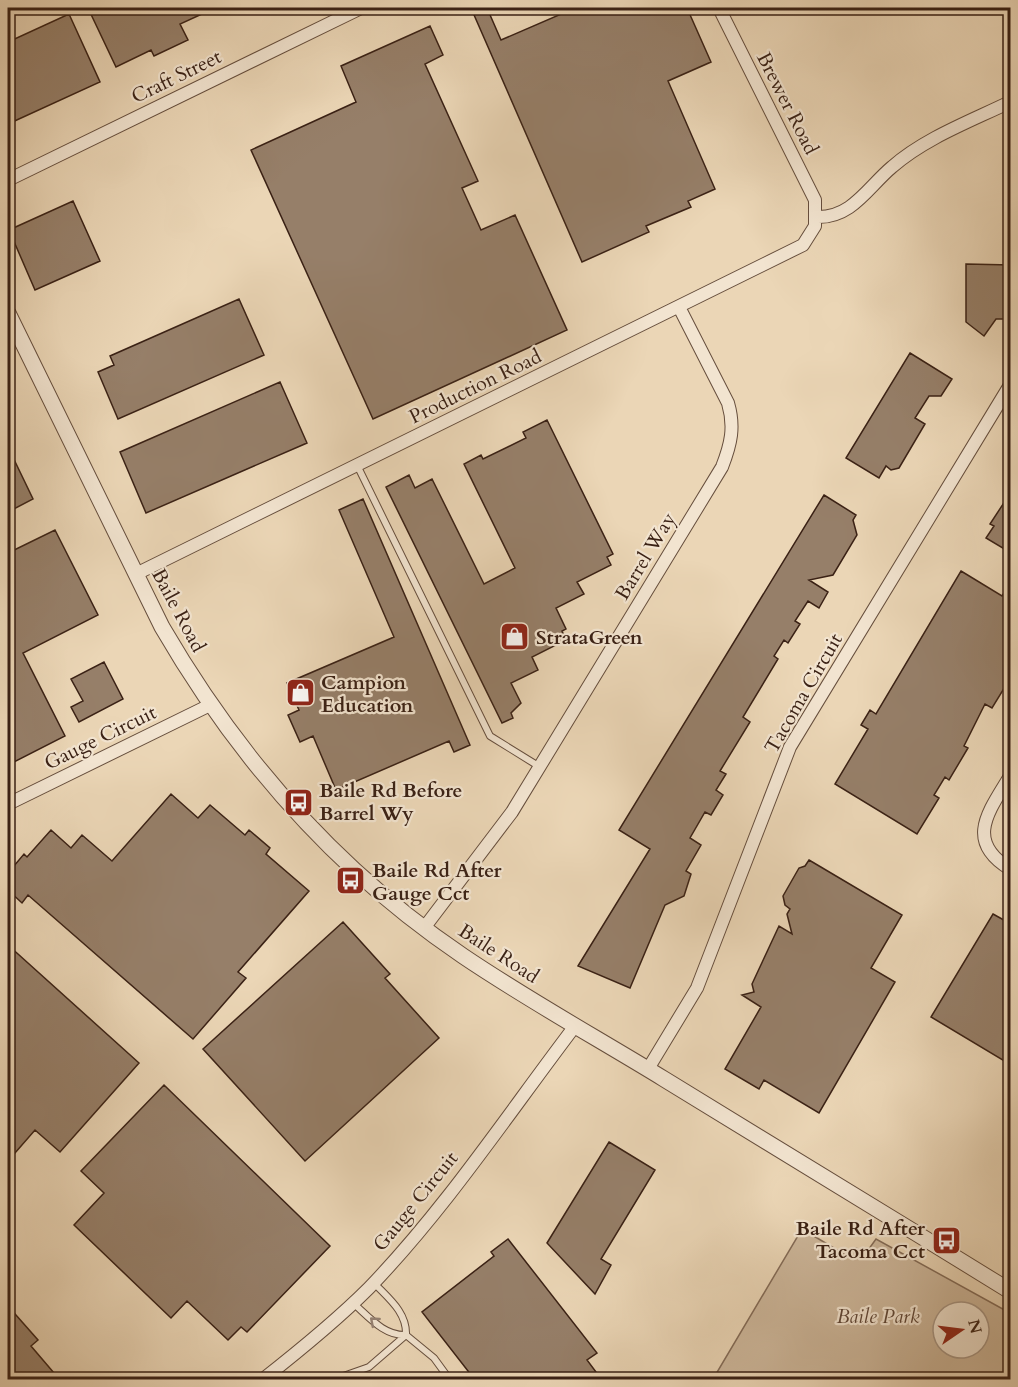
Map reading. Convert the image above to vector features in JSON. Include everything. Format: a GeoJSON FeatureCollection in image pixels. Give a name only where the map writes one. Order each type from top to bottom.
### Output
{"type":"FeatureCollection","features":[{"type":"Feature","properties":{"kind":"street","name":"Craft Street"},"geometry":{"type":"LineString","coordinates":[[8,180],[361,8]]}},
{"type":"Feature","properties":{"kind":"street","name":"Brewer Road"},"geometry":{"type":"LineString","coordinates":[[718,8],[815,200],[817,217]]}},
{"type":"Feature","properties":{"kind":"street"},"geometry":{"type":"LineString","coordinates":[[817,217],[841,213],[856,205],[901,159],[926,144],[1011,102]]}},
{"type":"Feature","properties":{"kind":"street","name":"Production Road"},"geometry":{"type":"LineString","coordinates":[[136,574],[800,248],[811,235],[817,217]]}},
{"type":"Feature","properties":{"kind":"street","name":"Barrel Way"},"geometry":{"type":"LineString","coordinates":[[424,928],[502,826],[722,467],[730,447],[732,419],[728,403],[679,307]]}},
{"type":"Feature","properties":{"kind":"street","name":"Baile Road"},"geometry":{"type":"LineString","coordinates":[[8,313],[162,627],[210,705],[246,754],[326,845],[372,887],[463,956],[1011,1291]]}},
{"type":"Feature","properties":{"kind":"street","name":"Tacoma Circuit"},"geometry":{"type":"LineString","coordinates":[[648,1069],[697,988],[790,747],[1011,385]]}},
{"type":"Feature","properties":{"kind":"street","name":"Gauge Circuit"},"geometry":{"type":"LineString","coordinates":[[8,804],[210,705]]}},
{"type":"Feature","properties":{"kind":"street"},"geometry":{"type":"LineString","coordinates":[[1011,776],[985,818],[984,841],[998,862],[1011,869]]}},
{"type":"Feature","properties":{"kind":"street","name":"Gauge Circuit"},"geometry":{"type":"LineString","coordinates":[[262,1380],[306,1346],[353,1302],[419,1232],[575,1026]]}},
{"type":"Feature","properties":{"kind":"lane"},"geometry":{"type":"LineString","coordinates":[[357,465],[490,736],[540,767]]}},
{"type":"Feature","properties":{"kind":"lane"},"geometry":{"type":"LineString","coordinates":[[332,1380],[369,1367],[406,1335],[407,1325],[402,1313],[374,1282]]}},
{"type":"Feature","properties":{"kind":"lane"},"geometry":{"type":"LineString","coordinates":[[353,1302],[385,1330],[394,1335],[406,1335],[434,1358],[450,1380]]}},
{"type":"Feature","properties":{"kind":"green space","name":"Baile Park"},"geometry":{"type":"Polygon","coordinates":[[[802,1229],[849,1257],[856,1248],[866,1253],[876,1239],[986,1300],[931,1300],[931,1360],[991,1360],[991,1303],[1010,1313],[1010,1379],[713,1379],[802,1229]]]}},
{"type":"Feature","properties":{"kind":"building"},"geometry":{"type":"Polygon","coordinates":[[[88,8],[215,8],[180,24],[188,40],[154,56],[151,50],[116,67],[88,8]]]}},
{"type":"Feature","properties":{"kind":"building"},"geometry":{"type":"Polygon","coordinates":[[[471,8],[487,8],[501,40],[575,8],[687,8],[711,62],[668,81],[715,189],[688,201],[691,207],[646,226],[649,232],[582,262],[471,8]]]}},
{"type":"Feature","properties":{"kind":"building"},"geometry":{"type":"Polygon","coordinates":[[[69,14],[100,82],[8,124],[8,42],[69,14]]]}},
{"type":"Feature","properties":{"kind":"building"},"geometry":{"type":"Polygon","coordinates":[[[430,26],[443,55],[425,64],[478,181],[462,188],[481,230],[515,215],[567,330],[373,419],[251,150],[356,102],[341,66],[430,26]]]}},
{"type":"Feature","properties":{"kind":"building"},"geometry":{"type":"Polygon","coordinates":[[[73,201],[100,261],[35,290],[9,230],[73,201]]]}},
{"type":"Feature","properties":{"kind":"building"},"geometry":{"type":"Polygon","coordinates":[[[966,264],[1011,265],[1011,319],[996,319],[984,336],[966,322],[966,264]]]}},
{"type":"Feature","properties":{"kind":"building"},"geometry":{"type":"Polygon","coordinates":[[[239,299],[264,355],[118,419],[98,372],[114,365],[110,356],[239,299]]]}},
{"type":"Feature","properties":{"kind":"building"},"geometry":{"type":"Polygon","coordinates":[[[910,353],[952,379],[941,396],[929,396],[915,418],[925,424],[899,468],[891,470],[886,466],[879,478],[846,458],[910,353]]]}},
{"type":"Feature","properties":{"kind":"building"},"geometry":{"type":"Polygon","coordinates":[[[280,382],[307,443],[146,513],[120,452],[280,382]]]}},
{"type":"Feature","properties":{"kind":"building"},"geometry":{"type":"Polygon","coordinates":[[[547,420],[613,554],[607,557],[611,565],[577,582],[584,594],[556,608],[566,629],[562,631],[566,640],[532,657],[538,670],[511,683],[521,703],[511,713],[513,718],[502,723],[386,487],[409,475],[415,488],[432,479],[484,584],[515,568],[464,464],[481,455],[483,459],[526,438],[523,432],[547,420]]]}},
{"type":"Feature","properties":{"kind":"building"},"geometry":{"type":"Polygon","coordinates":[[[8,447],[33,499],[8,512],[8,447]]]}},
{"type":"Feature","properties":{"kind":"building"},"geometry":{"type":"Polygon","coordinates":[[[1011,492],[1011,553],[986,538],[994,526],[990,524],[1011,492]]]}},
{"type":"Feature","properties":{"kind":"building"},"geometry":{"type":"Polygon","coordinates":[[[824,495],[856,515],[853,520],[857,535],[833,575],[809,580],[828,592],[819,608],[808,601],[795,621],[800,624],[788,643],[784,640],[774,656],[778,659],[743,717],[750,722],[720,771],[726,774],[716,790],[723,795],[711,815],[705,812],[690,838],[701,845],[686,871],[691,874],[684,896],[665,905],[630,988],[578,966],[650,849],[619,830],[824,495]]]}},
{"type":"Feature","properties":{"kind":"building"},"geometry":{"type":"Polygon","coordinates":[[[363,499],[470,745],[454,752],[449,741],[336,790],[313,736],[300,742],[288,715],[299,710],[287,683],[394,637],[339,510],[363,499]]]}},
{"type":"Feature","properties":{"kind":"building"},"geometry":{"type":"Polygon","coordinates":[[[55,530],[98,615],[23,653],[65,736],[8,765],[8,553],[55,530]]]}},
{"type":"Feature","properties":{"kind":"building"},"geometry":{"type":"Polygon","coordinates":[[[961,571],[1002,596],[1011,582],[1011,677],[992,708],[985,704],[964,746],[968,748],[949,780],[945,777],[934,795],[939,798],[917,834],[835,784],[868,729],[861,725],[870,710],[876,714],[961,571]]]}},
{"type":"Feature","properties":{"kind":"building"},"geometry":{"type":"Polygon","coordinates":[[[104,662],[123,699],[79,722],[71,707],[83,701],[71,679],[104,662]]]}},
{"type":"Feature","properties":{"kind":"building"},"geometry":{"type":"Polygon","coordinates":[[[171,794],[198,818],[210,805],[245,835],[249,830],[270,848],[266,854],[309,891],[238,972],[246,978],[193,1039],[28,895],[22,903],[8,890],[8,873],[24,854],[27,857],[51,830],[71,848],[82,835],[112,861],[171,794]]]}},
{"type":"Feature","properties":{"kind":"building"},"geometry":{"type":"Polygon","coordinates":[[[809,860],[902,915],[871,968],[895,982],[819,1113],[764,1080],[759,1089],[725,1069],[761,1007],[742,995],[754,992],[752,984],[779,926],[792,934],[787,914],[790,909],[785,905],[783,896],[799,868],[805,866],[809,860]]]}},
{"type":"Feature","properties":{"kind":"building"},"geometry":{"type":"Polygon","coordinates":[[[993,914],[1011,924],[1011,988],[1006,996],[1011,999],[1011,1065],[931,1017],[993,914]]]}},
{"type":"Feature","properties":{"kind":"building"},"geometry":{"type":"Polygon","coordinates":[[[343,922],[390,974],[385,978],[439,1038],[305,1161],[203,1049],[343,922]]]}},
{"type":"Feature","properties":{"kind":"building"},"geometry":{"type":"Polygon","coordinates":[[[8,945],[139,1063],[60,1152],[35,1130],[8,1161],[8,945]]]}},
{"type":"Feature","properties":{"kind":"building"},"geometry":{"type":"Polygon","coordinates":[[[164,1085],[330,1246],[247,1332],[241,1327],[228,1340],[187,1301],[171,1318],[74,1225],[104,1193],[81,1171],[164,1085]]]}},
{"type":"Feature","properties":{"kind":"building"},"geometry":{"type":"Polygon","coordinates":[[[609,1142],[655,1170],[601,1259],[611,1265],[595,1294],[547,1243],[609,1142]]]}},
{"type":"Feature","properties":{"kind":"building"},"geometry":{"type":"Polygon","coordinates":[[[508,1239],[597,1353],[587,1360],[602,1380],[475,1380],[422,1312],[494,1256],[491,1252],[508,1239]]]}},
{"type":"Feature","properties":{"kind":"building"},"geometry":{"type":"Polygon","coordinates":[[[8,1306],[38,1340],[31,1346],[60,1380],[8,1380],[8,1306]]]}},
{"type":"Feature","properties":{"kind":"place","name":"StrataGreen"},"geometry":{"type":"Point","coordinates":[515,637]}},
{"type":"Feature","properties":{"kind":"place","name":"Campion Education"},"geometry":{"type":"Point","coordinates":[300,693]}},
{"type":"Feature","properties":{"kind":"place","name":"Baile Rd Before Barrel Wy"},"geometry":{"type":"Point","coordinates":[298,802]}},
{"type":"Feature","properties":{"kind":"place","name":"Baile Rd After Gauge Cct"},"geometry":{"type":"Point","coordinates":[351,881]}},
{"type":"Feature","properties":{"kind":"place","name":"Baile Rd After Tacoma Cct"},"geometry":{"type":"Point","coordinates":[946,1240]}}]}
